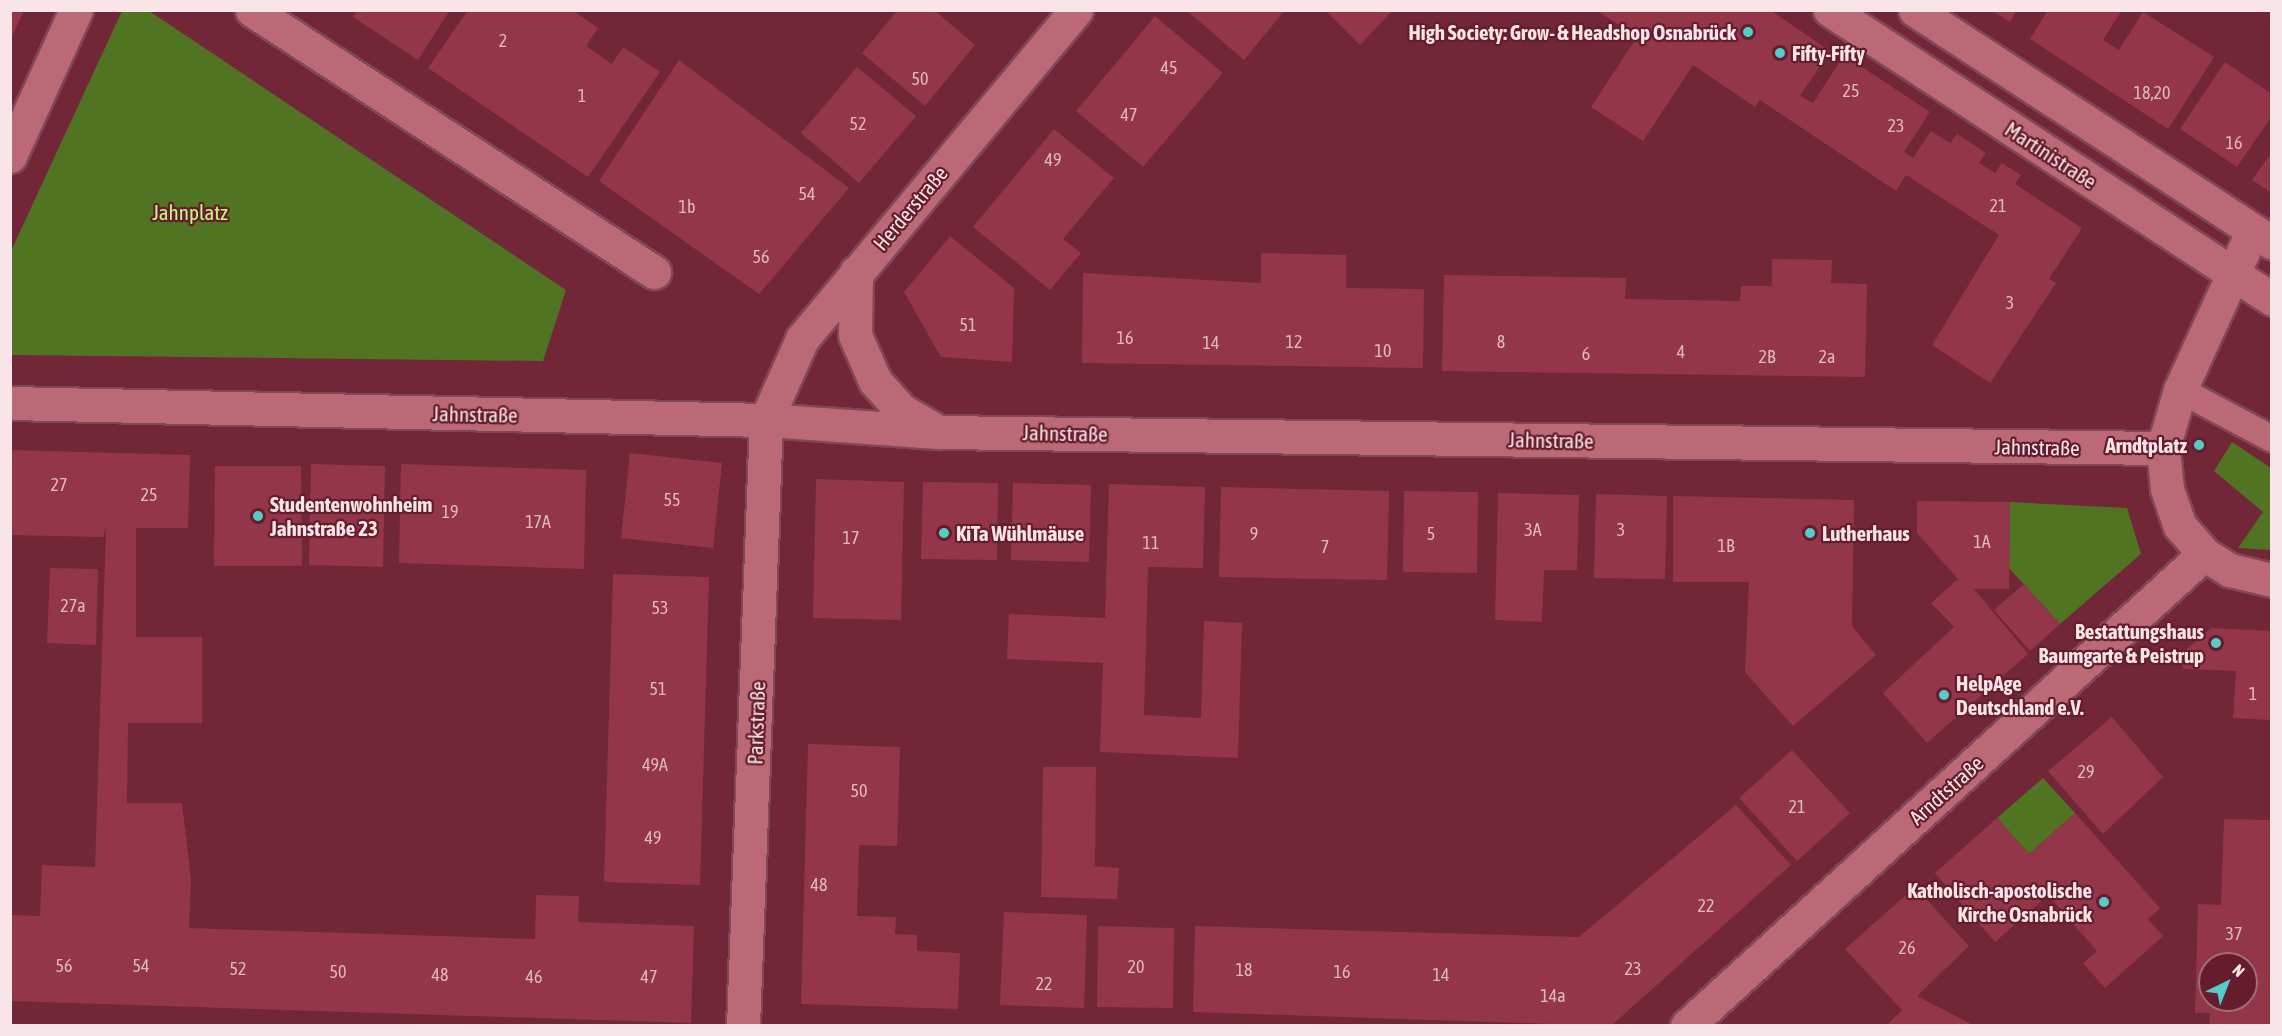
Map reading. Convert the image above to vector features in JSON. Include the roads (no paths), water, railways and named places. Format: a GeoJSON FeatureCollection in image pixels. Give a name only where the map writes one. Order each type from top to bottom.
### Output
{"type":"FeatureCollection","features":[{"type":"Feature","properties":{"kind":"street"},"geometry":{"type":"LineString","coordinates":[[10,156],[76,10]]}},
{"type":"Feature","properties":{"kind":"street"},"geometry":{"type":"LineString","coordinates":[[252,10],[654,272]]}},
{"type":"Feature","properties":{"kind":"street","name":"Herderstraße"},"geometry":{"type":"LineString","coordinates":[[766,420],[790,357],[856,273],[1076,10]]}},
{"type":"Feature","properties":{"kind":"street","name":"Martinistraße"},"geometry":{"type":"LineString","coordinates":[[1830,10],[2271,299]]}},
{"type":"Feature","properties":{"kind":"street"},"geometry":{"type":"LineString","coordinates":[[1915,10],[2262,237],[2230,272],[2180,390],[2163,448],[2167,489],[2180,526],[2204,554],[2230,570],[2271,580]]}},
{"type":"Feature","properties":{"kind":"street","name":"Jahnstraße"},"geometry":{"type":"LineString","coordinates":[[856,273],[855,335],[875,381],[901,410],[939,432]]}},
{"type":"Feature","properties":{"kind":"street","name":"Jahnstraße"},"geometry":{"type":"LineString","coordinates":[[10,403],[766,420],[939,432],[2163,448]]}},
{"type":"Feature","properties":{"kind":"street","name":"Parkstraße"},"geometry":{"type":"LineString","coordinates":[[742,1026],[766,420]]}},
{"type":"Feature","properties":{"kind":"street","name":"Arndtstraße"},"geometry":{"type":"LineString","coordinates":[[1687,1026],[2204,554]]}},
{"type":"Feature","properties":{"kind":"lane"},"geometry":{"type":"LineString","coordinates":[[2180,390],[2271,439]]}},
{"type":"Feature","properties":{"kind":"place","name":"High Society: Grow- & Headshop Osnabrück"},"geometry":{"type":"Point","coordinates":[1748,32]}},
{"type":"Feature","properties":{"kind":"place","name":"Fifty-Fifty"},"geometry":{"type":"Point","coordinates":[1780,53]}},
{"type":"Feature","properties":{"kind":"place","name":"Arndtplatz"},"geometry":{"type":"Point","coordinates":[2199,445]}},
{"type":"Feature","properties":{"kind":"place","name":"Studentenwohnheim Jahnstraße 23"},"geometry":{"type":"Point","coordinates":[258,516]}},
{"type":"Feature","properties":{"kind":"place","name":"KiTa Wühlmäuse"},"geometry":{"type":"Point","coordinates":[944,533]}},
{"type":"Feature","properties":{"kind":"place","name":"Lutherhaus"},"geometry":{"type":"Point","coordinates":[1810,533]}},
{"type":"Feature","properties":{"kind":"place","name":"Bestattungshaus Baumgarte & Peistrup"},"geometry":{"type":"Point","coordinates":[2216,643]}},
{"type":"Feature","properties":{"kind":"place","name":"HelpAge Deutschland e.V."},"geometry":{"type":"Point","coordinates":[1944,695]}},
{"type":"Feature","properties":{"kind":"place","name":"Katholisch-apostolische Kirche Osnabrück"},"geometry":{"type":"Point","coordinates":[2104,902]}},
{"type":"Feature","properties":{"kind":"park label","name":"Jahnplatz"},"geometry":{"type":"Point","coordinates":[190,212]}}]}
